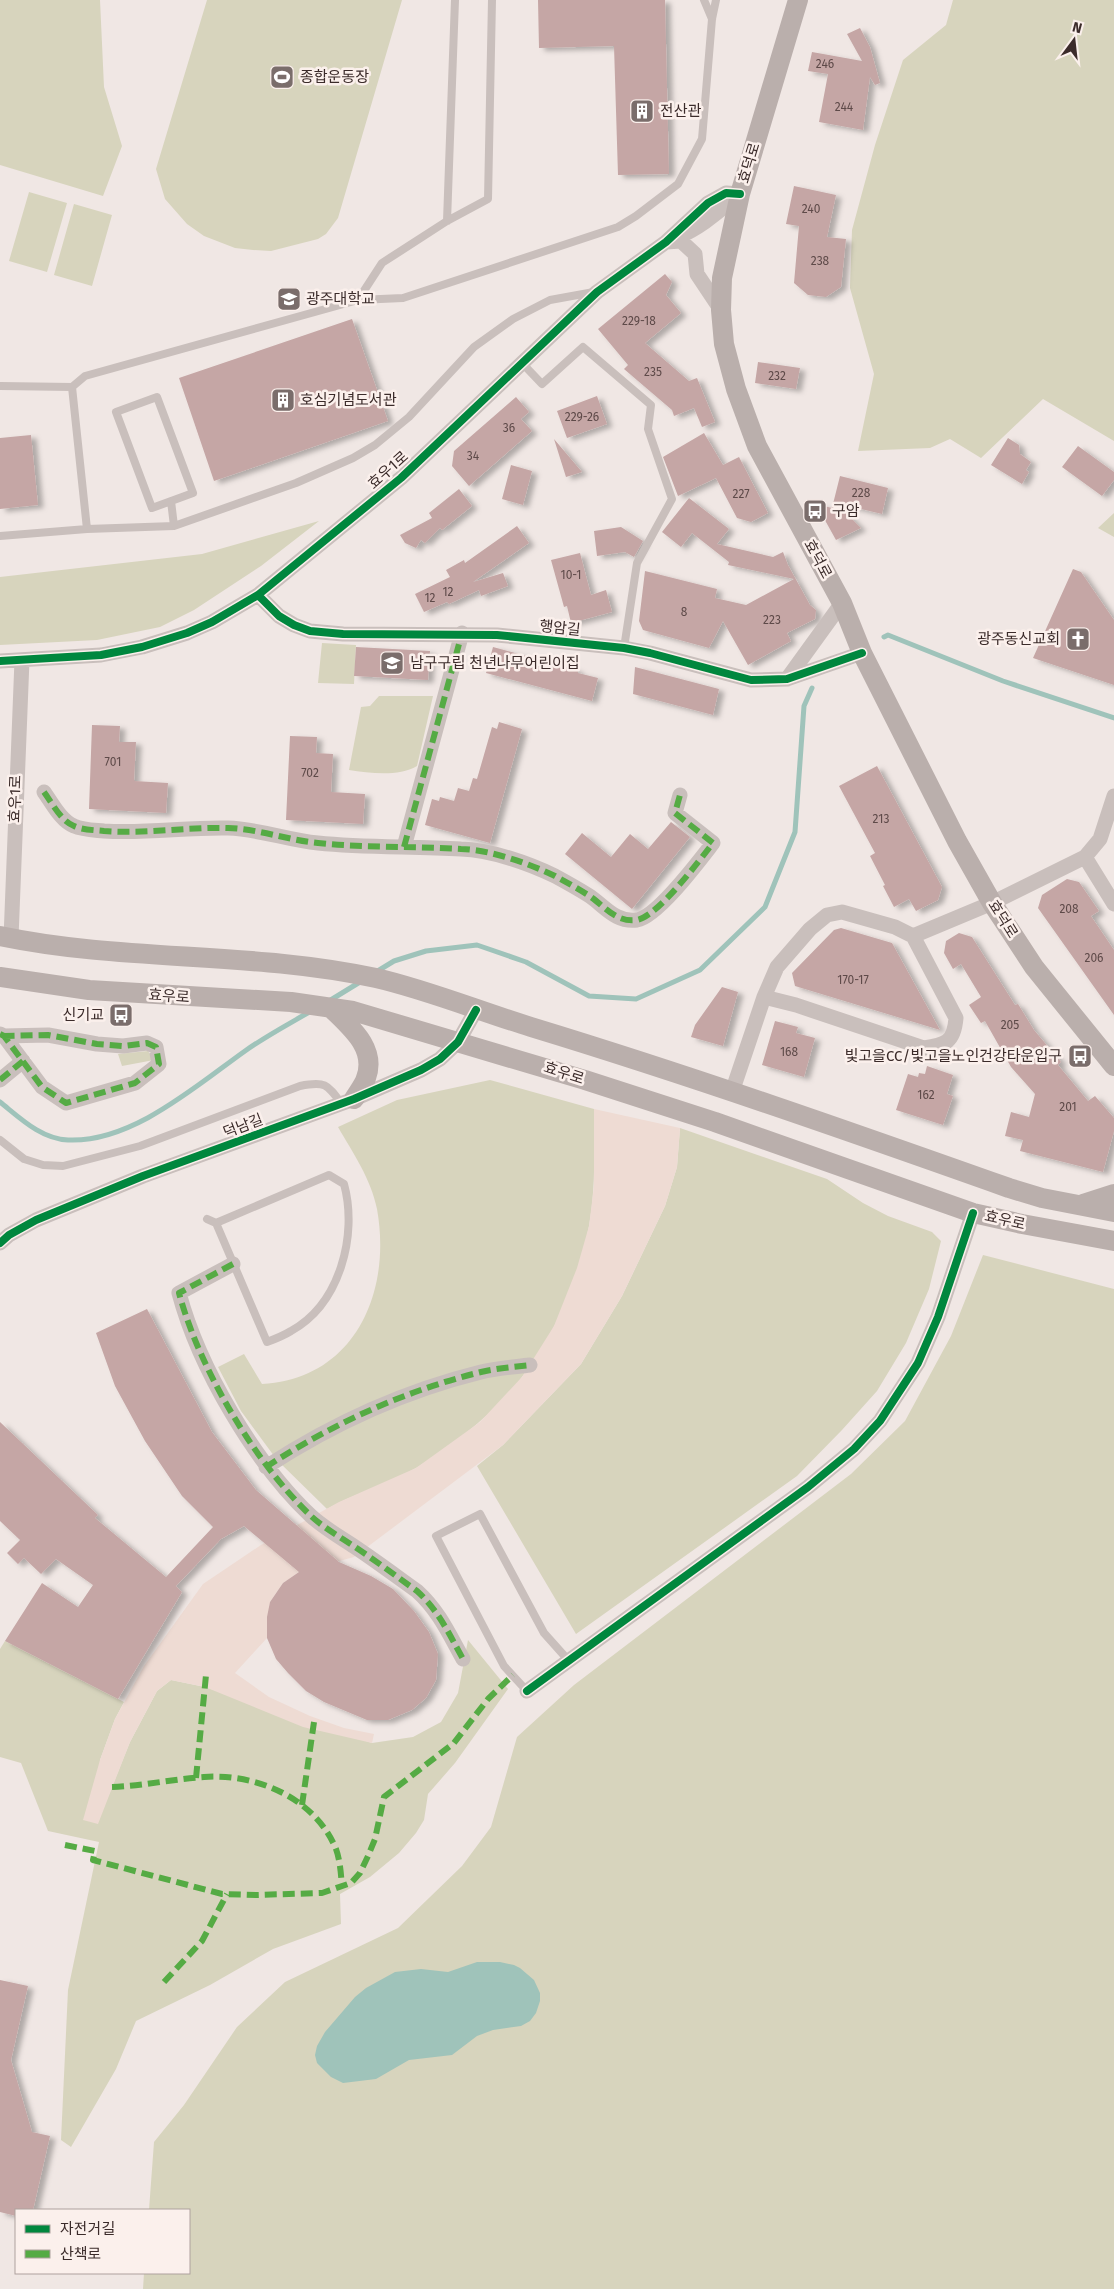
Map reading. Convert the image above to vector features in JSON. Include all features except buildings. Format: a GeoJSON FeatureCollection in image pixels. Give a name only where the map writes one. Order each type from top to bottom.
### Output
{"type":"FeatureCollection","features":[{"type":"Feature","properties":{"kind":"main road","name":"효덕로"},"geometry":{"type":"LineString","coordinates":[[798,0],[740,194],[722,278],[721,310],[724,344],[731,371],[757,446],[842,603],[862,653],[957,841],[992,903],[1034,967],[1114,1066]]}},
{"type":"Feature","properties":{"kind":"main road","name":"효우로"},"geometry":{"type":"LineString","coordinates":[[6,937],[58,947],[311,968],[375,978],[423,991],[476,1010],[598,1047],[1009,1188],[1042,1198],[1114,1212]]}},
{"type":"Feature","properties":{"kind":"main road","name":"효우로"},"geometry":{"type":"LineString","coordinates":[[0,977],[89,990],[291,1002],[353,1011],[530,1062],[715,1122],[973,1212],[1022,1224],[1114,1240]]}},
{"type":"Feature","properties":{"kind":"main road"},"geometry":{"type":"LineString","coordinates":[[332,1008],[360,1038],[369,1057],[366,1079],[347,1101]]}},
{"type":"Feature","properties":{"kind":"main road"},"geometry":{"type":"LineString","coordinates":[[1078,1205],[1114,1194]]}},
{"type":"Feature","properties":{"kind":"street","name":"효우1로"},"geometry":{"type":"LineString","coordinates":[[0,660],[101,655],[142,647],[187,633],[212,622],[258,595],[401,478],[597,292],[666,242],[708,203],[726,193],[740,194]]}},
{"type":"Feature","properties":{"kind":"street"},"geometry":{"type":"LineString","coordinates":[[666,242],[681,241],[694,254],[698,274],[721,310]]}},
{"type":"Feature","properties":{"kind":"street","name":"행암길"},"geometry":{"type":"LineString","coordinates":[[258,595],[279,616],[294,625],[310,631],[343,634],[462,633],[624,648],[650,653],[751,680],[787,679],[862,653]]}},
{"type":"Feature","properties":{"kind":"street"},"geometry":{"type":"LineString","coordinates":[[787,679],[842,603]]}},
{"type":"Feature","properties":{"kind":"street"},"geometry":{"type":"LineString","coordinates":[[404,847],[462,633]]}},
{"type":"Feature","properties":{"kind":"street","name":"효우1로"},"geometry":{"type":"LineString","coordinates":[[6,937],[22,660]]}},
{"type":"Feature","properties":{"kind":"street"},"geometry":{"type":"LineString","coordinates":[[44,792],[64,818],[73,826],[87,829],[117,832],[228,828],[258,830],[310,842],[335,845],[464,849],[524,863],[556,877],[590,896],[614,916],[625,920],[638,920],[648,914],[673,891],[714,844],[675,813],[680,795]]}},
{"type":"Feature","properties":{"kind":"street"},"geometry":{"type":"LineString","coordinates":[[913,936],[992,903],[1086,857],[1100,839],[1114,796]]}},
{"type":"Feature","properties":{"kind":"street"},"geometry":{"type":"LineString","coordinates":[[1086,857],[1114,904]]}},
{"type":"Feature","properties":{"kind":"street"},"geometry":{"type":"LineString","coordinates":[[732,1092],[764,997],[778,967],[810,929],[827,915],[842,912],[895,927],[913,936],[956,1018],[954,1033],[943,1046],[924,1048],[796,1005],[764,997]]}},
{"type":"Feature","properties":{"kind":"street","name":"덕남길"},"geometry":{"type":"LineString","coordinates":[[0,1243],[36,1220],[143,1176],[347,1101],[421,1070],[440,1059],[458,1042],[476,1010]]}},
{"type":"Feature","properties":{"kind":"street"},"geometry":{"type":"LineString","coordinates":[[2,1035],[48,1035],[70,1040],[123,1046],[147,1044],[156,1047],[159,1064],[135,1083],[66,1103],[42,1087],[2,1035]]}},
{"type":"Feature","properties":{"kind":"street"},"geometry":{"type":"LineString","coordinates":[[0,1080],[23,1061]]}},
{"type":"Feature","properties":{"kind":"street"},"geometry":{"type":"LineString","coordinates":[[527,1691],[808,1487],[854,1450],[880,1421],[918,1363],[929,1339],[973,1212]]}},
{"type":"Feature","properties":{"kind":"street"},"geometry":{"type":"LineString","coordinates":[[233,1264],[179,1293],[186,1320],[224,1398],[266,1467],[312,1517],[417,1590],[429,1601],[442,1619],[463,1659]]}},
{"type":"Feature","properties":{"kind":"street"},"geometry":{"type":"LineString","coordinates":[[266,1467],[315,1436],[367,1411],[437,1384],[483,1372],[530,1364]]}},
{"type":"Feature","properties":{"kind":"lane"},"geometry":{"type":"LineString","coordinates":[[448,221],[455,0]]}},
{"type":"Feature","properties":{"kind":"lane"},"geometry":{"type":"LineString","coordinates":[[358,300],[382,264],[448,221],[488,198],[492,0]]}},
{"type":"Feature","properties":{"kind":"lane"},"geometry":{"type":"LineString","coordinates":[[704,0],[712,19]]}},
{"type":"Feature","properties":{"kind":"lane"},"geometry":{"type":"LineString","coordinates":[[0,386],[72,387],[86,376],[358,300],[403,298],[444,286],[618,227],[636,216],[678,184],[702,139],[712,19],[716,0]]}},
{"type":"Feature","properties":{"kind":"lane"},"geometry":{"type":"LineString","coordinates":[[0,536],[87,529],[174,526],[296,483],[353,458],[374,445],[409,417],[474,347],[513,319],[550,300],[597,292]]}},
{"type":"Feature","properties":{"kind":"lane"},"geometry":{"type":"LineString","coordinates":[[522,363],[542,384],[583,347],[651,404],[648,428],[672,499],[637,563],[624,648]]}},
{"type":"Feature","properties":{"kind":"lane"},"geometry":{"type":"LineString","coordinates":[[72,387],[87,529]]}},
{"type":"Feature","properties":{"kind":"lane"},"geometry":{"type":"LineString","coordinates":[[157,397],[193,493],[171,501],[152,508],[116,412],[157,397]]}},
{"type":"Feature","properties":{"kind":"lane"},"geometry":{"type":"LineString","coordinates":[[171,501],[174,526]]}},
{"type":"Feature","properties":{"kind":"lane"},"geometry":{"type":"LineString","coordinates":[[0,1140],[24,1159],[43,1165],[63,1166],[140,1146],[300,1086],[323,1084],[347,1101]]}},
{"type":"Feature","properties":{"kind":"lane"},"geometry":{"type":"LineString","coordinates":[[207,1219],[216,1223],[266,1342],[292,1331],[313,1312],[329,1293],[342,1265],[349,1236],[350,1204],[344,1184],[328,1175],[216,1223]]}},
{"type":"Feature","properties":{"kind":"lane"},"geometry":{"type":"LineString","coordinates":[[527,1691],[504,1666],[436,1536],[480,1514],[544,1633],[569,1662]]}},
{"type":"Feature","properties":{"kind":"shaded area"},"geometry":{"type":"Polygon","coordinates":[[[0,0],[100,0],[104,87],[122,146],[103,196],[0,165],[0,0]]]}},
{"type":"Feature","properties":{"kind":"shaded area","name":"종합운동장"},"geometry":{"type":"Polygon","coordinates":[[[207,0],[402,0],[338,218],[326,234],[318,239],[271,251],[235,248],[204,236],[187,224],[165,199],[156,169],[207,0]]]}},
{"type":"Feature","properties":{"kind":"shaded area"},"geometry":{"type":"Polygon","coordinates":[[[953,0],[1114,0],[1114,441],[1043,399],[981,458],[950,439],[930,448],[858,451],[874,374],[850,288],[852,230],[875,145],[903,60],[946,25],[953,0]]]}},
{"type":"Feature","properties":{"kind":"shaded area"},"geometry":{"type":"Polygon","coordinates":[[[29,192],[67,203],[47,272],[9,261],[29,192]]]}},
{"type":"Feature","properties":{"kind":"shaded area"},"geometry":{"type":"Polygon","coordinates":[[[74,204],[112,215],[92,286],[54,275],[74,204]]]}},
{"type":"Feature","properties":{"kind":"shaded area"},"geometry":{"type":"Polygon","coordinates":[[[1114,513],[1114,537],[1098,528],[1114,513]]]}},
{"type":"Feature","properties":{"kind":"shaded area"},"geometry":{"type":"Polygon","coordinates":[[[319,521],[261,566],[194,610],[160,627],[97,640],[0,645],[0,577],[202,554],[319,521]]]}},
{"type":"Feature","properties":{"kind":"shaded area"},"geometry":{"type":"Polygon","coordinates":[[[322,643],[356,645],[354,684],[318,683],[322,643]]]}},
{"type":"Feature","properties":{"kind":"shaded area"},"geometry":{"type":"Polygon","coordinates":[[[379,696],[433,696],[417,766],[393,773],[349,770],[361,707],[370,706],[379,696]]]}},
{"type":"Feature","properties":{"kind":"shaded area"},"geometry":{"type":"Polygon","coordinates":[[[148,1051],[154,1060],[122,1066],[118,1054],[148,1051]]]}},
{"type":"Feature","properties":{"kind":"shaded area"},"geometry":{"type":"Polygon","coordinates":[[[490,1080],[594,1109],[593,1197],[585,1246],[572,1286],[555,1324],[534,1361],[512,1390],[474,1427],[416,1468],[327,1509],[277,1460],[241,1411],[218,1367],[244,1354],[262,1384],[294,1378],[321,1366],[343,1348],[360,1326],[372,1300],[378,1271],[380,1240],[377,1209],[361,1166],[338,1127],[397,1100],[490,1080]]]}},
{"type":"Feature","properties":{"kind":"shaded area"},"geometry":{"type":"Polygon","coordinates":[[[594,1109],[680,1128],[677,1167],[665,1206],[622,1296],[581,1364],[503,1445],[354,1557],[299,1572],[283,1583],[270,1602],[267,1638],[235,1673],[269,1697],[310,1716],[344,1728],[374,1734],[372,1743],[303,1727],[205,1687],[171,1680],[157,1691],[130,1742],[98,1824],[83,1820],[100,1760],[115,1719],[144,1666],[203,1584],[261,1545],[339,1502],[416,1468],[480,1422],[522,1377],[554,1326],[577,1268],[589,1226],[594,1186],[594,1109]]]}},
{"type":"Feature","properties":{"kind":"shaded area"},"geometry":{"type":"Polygon","coordinates":[[[680,1128],[827,1179],[863,1203],[888,1216],[932,1232],[941,1241],[929,1289],[906,1343],[877,1391],[842,1430],[797,1476],[576,1634],[477,1466],[503,1445],[581,1364],[622,1296],[665,1206],[677,1167],[680,1128]]]}},
{"type":"Feature","properties":{"kind":"shaded area"},"geometry":{"type":"Polygon","coordinates":[[[983,1255],[1114,1289],[1114,2289],[143,2289],[144,2274],[190,2274],[190,2209],[149,2209],[154,2142],[184,2105],[237,2027],[285,1982],[398,1928],[462,1866],[491,1827],[517,1737],[574,1685],[851,1474],[905,1421],[951,1336],[983,1255]]]}},
{"type":"Feature","properties":{"kind":"shaded area"},"geometry":{"type":"Polygon","coordinates":[[[468,1640],[508,1689],[455,1763],[428,1794],[424,1820],[416,1833],[399,1853],[370,1877],[340,1894],[341,1924],[273,1949],[210,1985],[136,2021],[116,2069],[71,2147],[61,2140],[68,1990],[99,1842],[48,1831],[21,1763],[0,1757],[0,1649],[5,1641],[124,1702],[115,1719],[100,1760],[97,1824],[130,1742],[157,1691],[171,1680],[205,1687],[372,1743],[413,1737],[441,1722],[458,1693],[468,1640]]]}},
{"type":"Feature","properties":{"kind":"water"},"geometry":{"type":"Polygon","coordinates":[[[477,1962],[500,1962],[514,1965],[534,1980],[540,1993],[540,2001],[536,2013],[530,2021],[521,2026],[493,2030],[477,2036],[452,2055],[409,2060],[376,2079],[343,2083],[331,2077],[317,2063],[315,2055],[317,2046],[325,2032],[355,1997],[366,1988],[395,1972],[421,1969],[448,1972],[477,1962]]]}},
{"type":"Feature","properties":{"kind":"waterway"},"geometry":{"type":"LineString","coordinates":[[884,637],[888,635],[1003,681],[1114,718]]}},
{"type":"Feature","properties":{"kind":"waterway"},"geometry":{"type":"LineString","coordinates":[[376,972],[394,961],[426,951],[477,945],[526,962],[589,996],[636,999],[700,970],[765,907],[795,832],[804,706],[812,688]]}},
{"type":"Feature","properties":{"kind":"waterway"},"geometry":{"type":"LineString","coordinates":[[329,1001],[360,982]]}},
{"type":"Feature","properties":{"kind":"waterway"},"geometry":{"type":"LineString","coordinates":[[0,1102],[31,1127],[58,1139],[92,1138],[116,1132],[139,1122],[185,1095],[269,1035],[311,1011]]}},
{"type":"Feature","properties":{"kind":"marked path"},"geometry":{"type":"LineString","coordinates":[[404,847],[462,633]]}},
{"type":"Feature","properties":{"kind":"marked path"},"geometry":{"type":"LineString","coordinates":[[44,792],[69,824],[89,830],[135,832],[228,828],[251,830],[318,843],[353,846],[461,849],[485,852],[533,866],[555,876],[588,895],[616,916],[629,920],[637,920],[646,916],[667,899],[713,843],[675,813],[680,795]]}},
{"type":"Feature","properties":{"kind":"marked path"},"geometry":{"type":"LineString","coordinates":[[0,1034],[4,1036],[42,1087],[66,1103],[135,1083],[159,1064],[156,1047],[147,1043],[123,1046],[97,1044],[48,1035],[4,1036]]}},
{"type":"Feature","properties":{"kind":"marked path"},"geometry":{"type":"LineString","coordinates":[[0,1080],[23,1061]]}},
{"type":"Feature","properties":{"kind":"marked path"},"geometry":{"type":"LineString","coordinates":[[233,1264],[179,1293],[200,1352],[232,1413],[270,1469],[311,1516],[417,1591],[425,1599],[443,1623],[463,1659]]}},
{"type":"Feature","properties":{"kind":"marked path"},"geometry":{"type":"LineString","coordinates":[[266,1467],[343,1423],[397,1399],[481,1372],[530,1365]]}},
{"type":"Feature","properties":{"kind":"marked path"},"geometry":{"type":"LineString","coordinates":[[196,1778],[206,1675]]}},
{"type":"Feature","properties":{"kind":"marked path"},"geometry":{"type":"LineString","coordinates":[[65,1845],[95,1851],[93,1860],[222,1894],[322,1893],[351,1883],[360,1873],[375,1839],[384,1797],[454,1743],[488,1699],[513,1675]]}},
{"type":"Feature","properties":{"kind":"marked path"},"geometry":{"type":"LineString","coordinates":[[302,1805],[314,1722]]}},
{"type":"Feature","properties":{"kind":"marked path"},"geometry":{"type":"LineString","coordinates":[[112,1787],[192,1778],[224,1777],[244,1779],[282,1792],[314,1816],[326,1831],[336,1849],[342,1887]]}},
{"type":"Feature","properties":{"kind":"marked path"},"geometry":{"type":"LineString","coordinates":[[164,1982],[202,1941],[227,1894]]}},
{"type":"Feature","properties":{"kind":"cycle path"},"geometry":{"type":"LineString","coordinates":[[0,661],[101,655],[142,647],[187,633],[212,622],[258,595],[401,478],[597,292],[666,242],[708,203],[726,193],[740,194]]}},
{"type":"Feature","properties":{"kind":"cycle path"},"geometry":{"type":"LineString","coordinates":[[258,595],[279,616],[294,625],[310,631],[343,634],[497,635],[624,648],[650,653],[751,680],[787,679],[862,653]]}},
{"type":"Feature","properties":{"kind":"cycle path"},"geometry":{"type":"LineString","coordinates":[[0,1243],[9,1235],[36,1220],[143,1176],[354,1099],[421,1070],[440,1059],[458,1042],[476,1010]]}},
{"type":"Feature","properties":{"kind":"cycle path"},"geometry":{"type":"LineString","coordinates":[[527,1691],[808,1487],[854,1449],[880,1421],[918,1363],[938,1317],[973,1213]]}},
{"type":"Feature","properties":{"kind":"place","name":"종합운동장"},"geometry":{"type":"Point","coordinates":[282,77]}},
{"type":"Feature","properties":{"kind":"place","name":"전산관"},"geometry":{"type":"Point","coordinates":[642,111]}},
{"type":"Feature","properties":{"kind":"place","name":"광주대학교"},"geometry":{"type":"Point","coordinates":[289,299]}},
{"type":"Feature","properties":{"kind":"place","name":"호심기념도서관"},"geometry":{"type":"Point","coordinates":[283,400]}},
{"type":"Feature","properties":{"kind":"place","name":"구암"},"geometry":{"type":"Point","coordinates":[815,511]}},
{"type":"Feature","properties":{"kind":"place","name":"광주동신교회"},"geometry":{"type":"Point","coordinates":[1078,639]}},
{"type":"Feature","properties":{"kind":"place","name":"남구구립 천년나무어린이집"},"geometry":{"type":"Point","coordinates":[392,663]}},
{"type":"Feature","properties":{"kind":"place","name":"신기교"},"geometry":{"type":"Point","coordinates":[121,1015]}},
{"type":"Feature","properties":{"kind":"place","name":"빛고을CC/빛고을노인건강타운입구"},"geometry":{"type":"Point","coordinates":[1080,1056]}}]}
